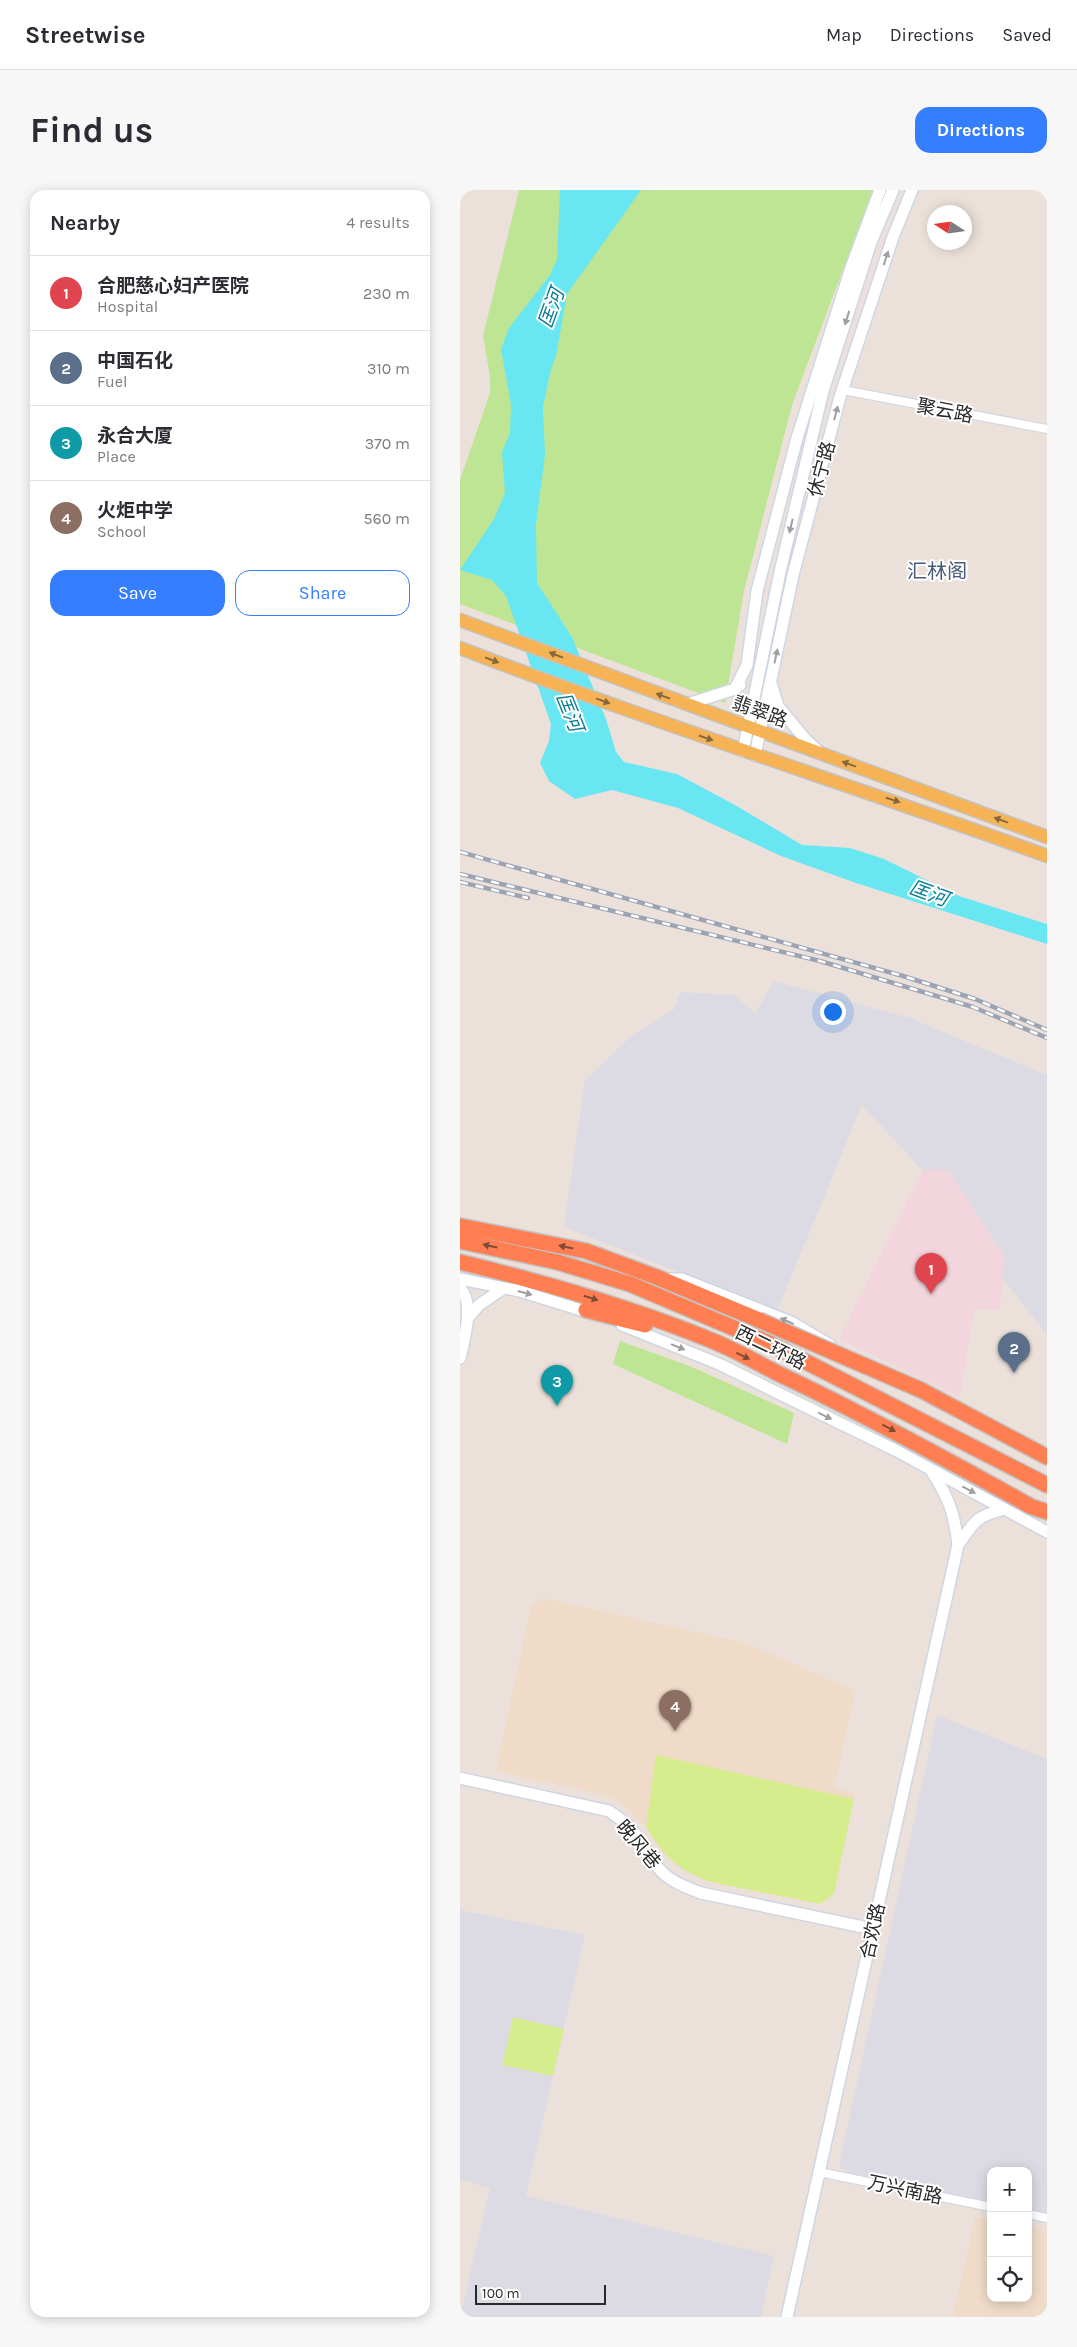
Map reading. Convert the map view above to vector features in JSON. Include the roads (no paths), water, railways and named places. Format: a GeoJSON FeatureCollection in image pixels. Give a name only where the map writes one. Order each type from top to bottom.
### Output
{"type":"FeatureCollection","features":[{"type":"Feature","properties":{"kind":"highway","name":"西二环路"},"geometry":{"type":"LineString","coordinates":[[460,1226],[586,1251],[659,1278],[759,1320]]}},
{"type":"Feature","properties":{"kind":"highway","name":"西二环路"},"geometry":{"type":"LineString","coordinates":[[460,1241],[557,1262],[630,1284],[771,1344],[1047,1485]]}},
{"type":"Feature","properties":{"kind":"highway","name":"西二环路"},"geometry":{"type":"LineString","coordinates":[[460,1262],[560,1287],[654,1318],[714,1342],[902,1435],[1032,1507],[1047,1512]]}},
{"type":"Feature","properties":{"kind":"highway"},"geometry":{"type":"LineString","coordinates":[[630,1284],[759,1320],[921,1390],[1047,1457]]}},
{"type":"Feature","properties":{"kind":"highway"},"geometry":{"type":"LineString","coordinates":[[586,1310],[714,1342]]}},
{"type":"Feature","properties":{"kind":"highway"},"geometry":{"type":"LineString","coordinates":[[1032,1507],[1047,1516]]}},
{"type":"Feature","properties":{"kind":"main road","name":"翡翠路"},"geometry":{"type":"LineString","coordinates":[[460,620],[1047,837]]}},
{"type":"Feature","properties":{"kind":"main road"},"geometry":{"type":"LineString","coordinates":[[460,648],[643,716],[920,809],[1047,856]]}},
{"type":"Feature","properties":{"kind":"street"},"geometry":{"type":"LineString","coordinates":[[735,689],[747,665],[757,591],[797,438],[850,268],[880,190]]}},
{"type":"Feature","properties":{"kind":"street","name":"休宁路"},"geometry":{"type":"LineString","coordinates":[[755,729],[761,668],[780,572],[823,392],[871,242],[893,190]]}},
{"type":"Feature","properties":{"kind":"street","name":"休宁路"},"geometry":{"type":"LineString","coordinates":[[749,753],[771,682],[793,576],[843,390],[893,237],[912,190]]}},
{"type":"Feature","properties":{"kind":"street","name":"聚云路"},"geometry":{"type":"LineString","coordinates":[[843,390],[1047,429]]}},
{"type":"Feature","properties":{"kind":"street"},"geometry":{"type":"LineString","coordinates":[[688,704],[735,689],[761,668]]}},
{"type":"Feature","properties":{"kind":"street"},"geometry":{"type":"LineString","coordinates":[[771,682],[778,706],[805,739],[821,753]]}},
{"type":"Feature","properties":{"kind":"street"},"geometry":{"type":"LineString","coordinates":[[659,1278],[682,1279],[791,1322],[942,1409],[1047,1457]]}},
{"type":"Feature","properties":{"kind":"street"},"geometry":{"type":"LineString","coordinates":[[460,1279],[504,1288],[586,1310],[719,1364],[897,1451],[1047,1532]]}},
{"type":"Feature","properties":{"kind":"street"},"geometry":{"type":"LineString","coordinates":[[460,1288],[464,1291],[468,1318],[460,1358]]}},
{"type":"Feature","properties":{"kind":"street"},"geometry":{"type":"LineString","coordinates":[[468,1318],[479,1305],[504,1288]]}},
{"type":"Feature","properties":{"kind":"street"},"geometry":{"type":"LineString","coordinates":[[931,1470],[950,1502],[958,1545]]}},
{"type":"Feature","properties":{"kind":"street"},"geometry":{"type":"LineString","coordinates":[[958,1545],[984,1514],[1005,1509]]}},
{"type":"Feature","properties":{"kind":"street","name":"合欢路"},"geometry":{"type":"LineString","coordinates":[[787,2317],[958,1545]]}},
{"type":"Feature","properties":{"kind":"street","name":"晚风巷"},"geometry":{"type":"LineString","coordinates":[[460,1778],[609,1811],[623,1820],[634,1832],[653,1862],[663,1873],[686,1888],[701,1893],[873,1929]]}},
{"type":"Feature","properties":{"kind":"street","name":"万兴南路"},"geometry":{"type":"LineString","coordinates":[[819,2172],[987,2206]]}},
{"type":"Feature","properties":{"kind":"street"},"geometry":{"type":"LineString","coordinates":[[1032,2215],[1047,2218]]}},
{"type":"Feature","properties":{"kind":"water","name":"匡河"},"geometry":{"type":"Polygon","coordinates":[[[560,190],[641,190],[567,294],[556,356],[551,369],[543,407],[545,455],[536,525],[537,583],[572,637],[606,719],[616,752],[624,762],[677,774],[735,805],[802,845],[850,848],[884,859],[959,896],[1047,924],[1047,944],[856,883],[781,856],[678,808],[612,790],[575,799],[549,781],[540,763],[549,741],[551,724],[506,596],[492,580],[460,570],[494,519],[505,493],[502,452],[510,433],[511,405],[501,349],[509,328],[550,275],[557,260],[560,190]]]}},
{"type":"Feature","properties":{"kind":"railway"},"geometry":{"type":"LineString","coordinates":[[460,852],[903,976],[975,999],[1047,1030]]}},
{"type":"Feature","properties":{"kind":"railway"},"geometry":{"type":"LineString","coordinates":[[460,874],[820,961],[973,1007],[1047,1038]]}},
{"type":"Feature","properties":{"kind":"railway"},"geometry":{"type":"LineString","coordinates":[[460,882],[528,898]]}},
{"type":"Feature","properties":{"kind":"place","name":"合肥慈心妇产医院"},"geometry":{"type":"Point","coordinates":[931,1294]}},
{"type":"Feature","properties":{"kind":"place","name":"中国石化"},"geometry":{"type":"Point","coordinates":[1014,1373]}},
{"type":"Feature","properties":{"kind":"place","name":"永合大厦"},"geometry":{"type":"Point","coordinates":[557,1406]}},
{"type":"Feature","properties":{"kind":"place","name":"火炬中学"},"geometry":{"type":"Point","coordinates":[675,1731]}},
{"type":"Feature","properties":{"kind":"district","name":"汇林阁"},"geometry":{"type":"Point","coordinates":[937,571]}}]}
